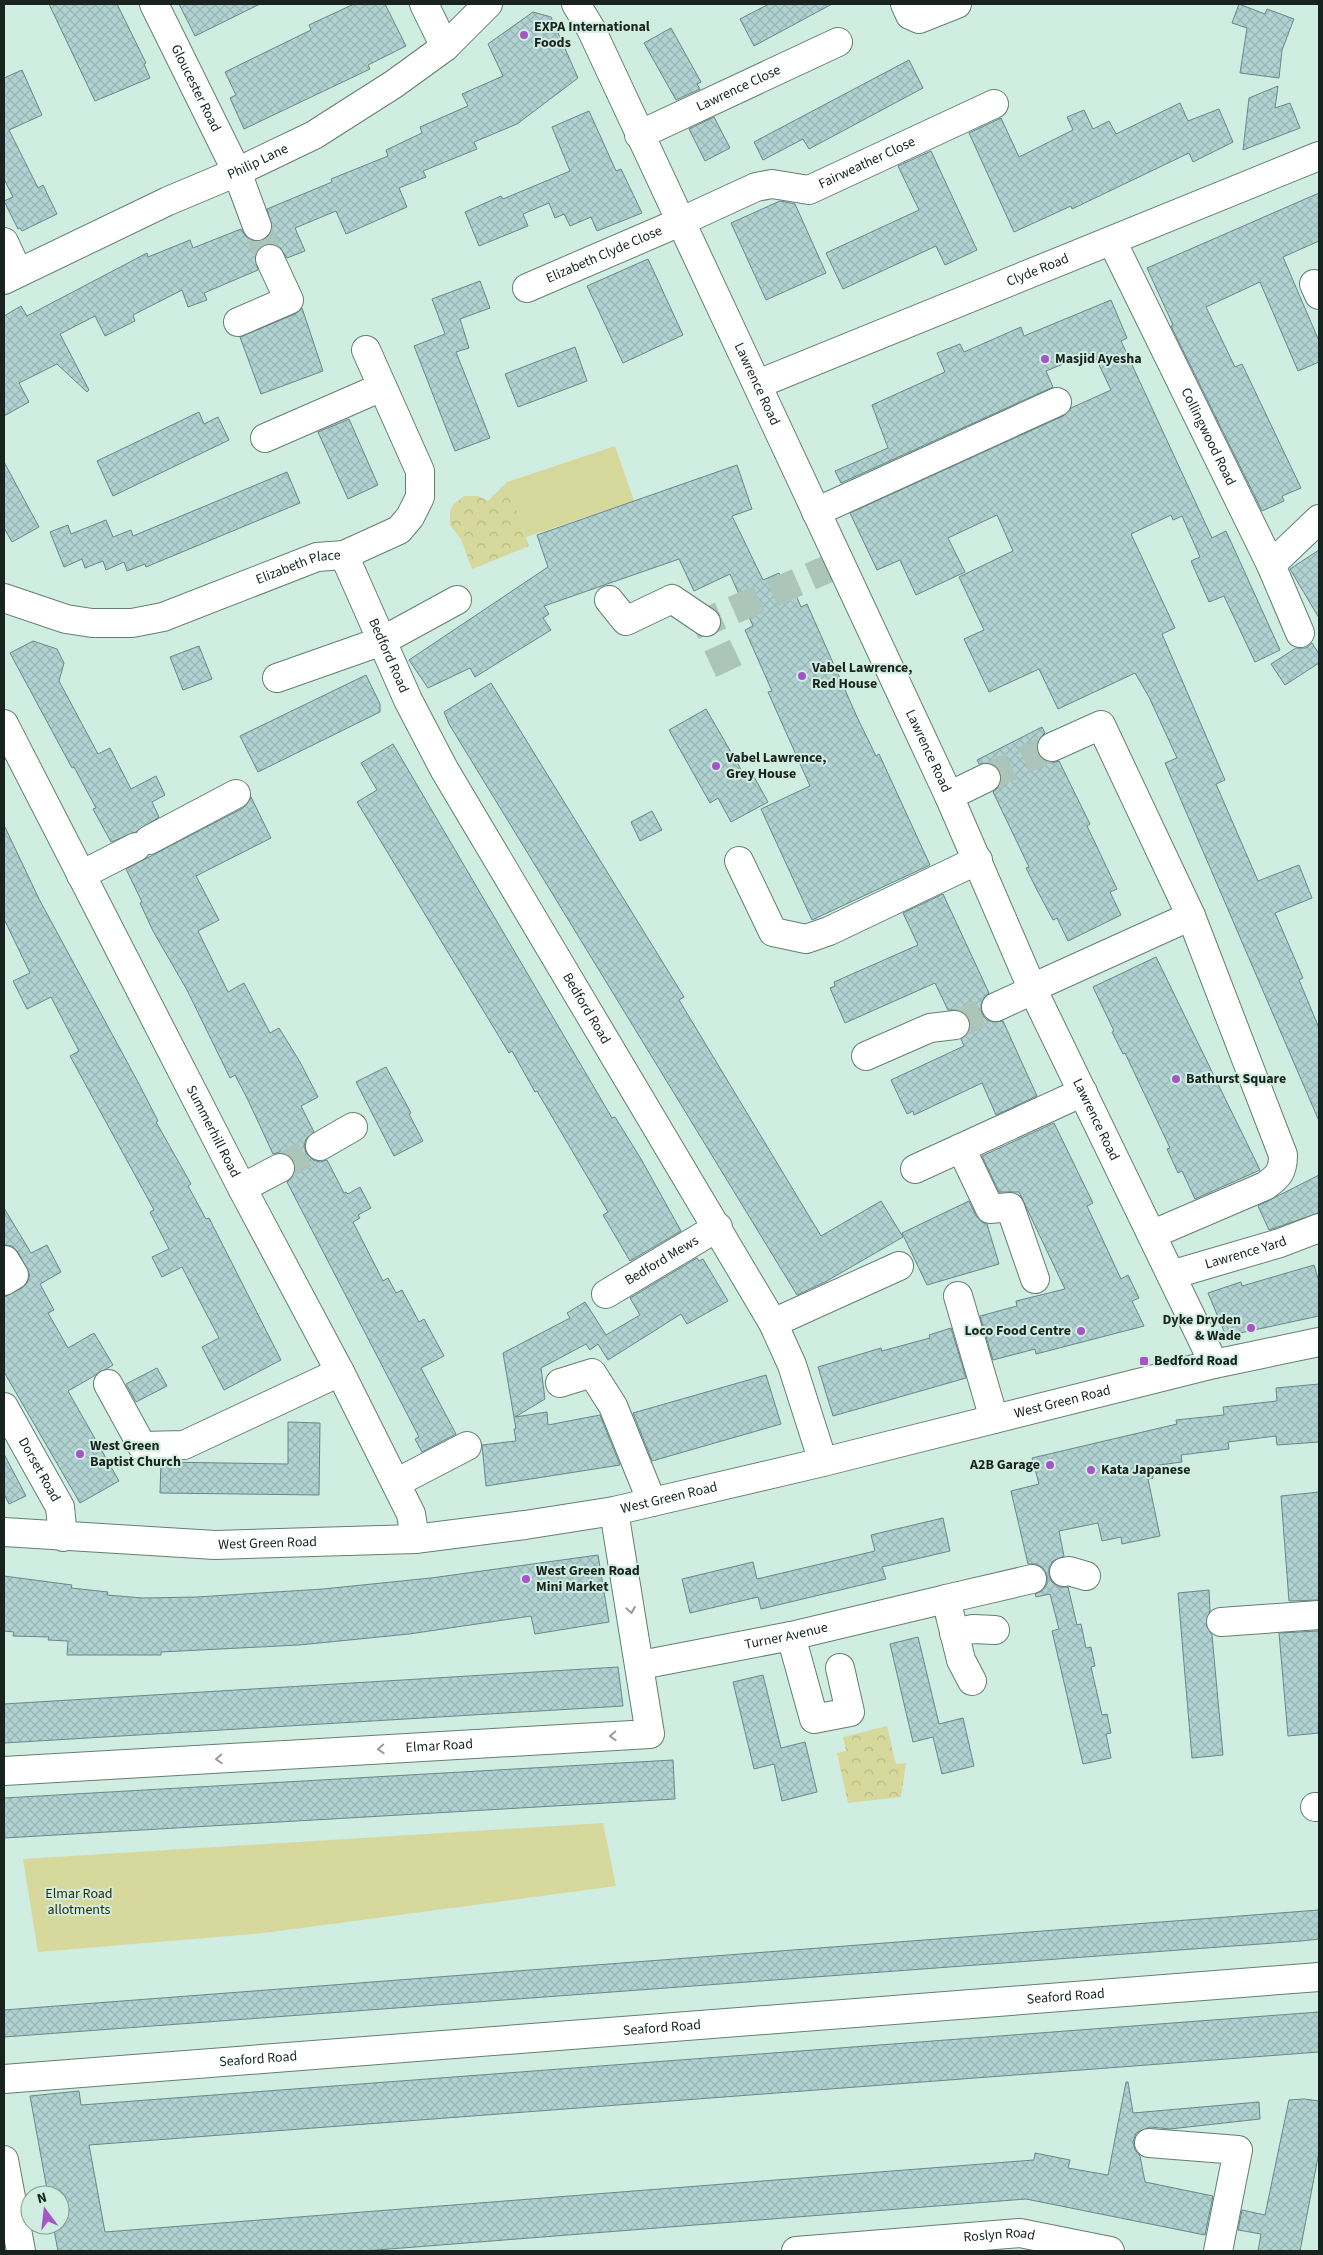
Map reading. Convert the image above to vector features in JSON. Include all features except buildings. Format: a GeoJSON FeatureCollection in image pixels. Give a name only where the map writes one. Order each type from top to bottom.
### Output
{"type":"FeatureCollection","features":[{"type":"Feature","properties":{"kind":"street","name":"Gloucester Road"},"geometry":{"type":"LineString","coordinates":[[154,4],[237,172],[257,226]]}},
{"type":"Feature","properties":{"kind":"street"},"geometry":{"type":"LineString","coordinates":[[424,4],[445,46]]}},
{"type":"Feature","properties":{"kind":"street","name":"Philip Lane"},"geometry":{"type":"LineString","coordinates":[[11,276],[168,201],[237,172],[314,135],[394,84],[445,46],[488,4]]}},
{"type":"Feature","properties":{"kind":"street","name":"Lawrence Road"},"geometry":{"type":"LineString","coordinates":[[576,4],[591,29],[949,796],[1032,989],[1214,1364]]}},
{"type":"Feature","properties":{"kind":"street"},"geometry":{"type":"LineString","coordinates":[[905,4],[910,15],[919,19],[958,4]]}},
{"type":"Feature","properties":{"kind":"street","name":"Lawrence Close"},"geometry":{"type":"LineString","coordinates":[[639,135],[838,42]]}},
{"type":"Feature","properties":{"kind":"street","name":"Fairweather Close"},"geometry":{"type":"LineString","coordinates":[[680,222],[756,187],[772,184],[808,190],[994,104]]}},
{"type":"Feature","properties":{"kind":"street","name":"Clyde Road"},"geometry":{"type":"LineString","coordinates":[[758,384],[1112,242],[1319,156]]}},
{"type":"Feature","properties":{"kind":"street","name":"Elizabeth Clyde Close"},"geometry":{"type":"LineString","coordinates":[[527,288],[680,222]]}},
{"type":"Feature","properties":{"kind":"street"},"geometry":{"type":"LineString","coordinates":[[4,242],[11,276]]}},
{"type":"Feature","properties":{"kind":"street","name":"Collingwood Road"},"geometry":{"type":"LineString","coordinates":[[1112,242],[1270,565],[1300,633]]}},
{"type":"Feature","properties":{"kind":"street"},"geometry":{"type":"LineString","coordinates":[[238,322],[289,300],[270,259]]}},
{"type":"Feature","properties":{"kind":"street","name":"Elizabeth Place"},"geometry":{"type":"LineString","coordinates":[[4,598],[66,619],[92,623],[132,623],[163,617],[317,557],[344,555],[368,542],[399,530],[410,517],[420,497],[420,471],[366,350]]}},
{"type":"Feature","properties":{"kind":"street"},"geometry":{"type":"LineString","coordinates":[[265,438],[382,387]]}},
{"type":"Feature","properties":{"kind":"street"},"geometry":{"type":"LineString","coordinates":[[816,512],[1057,402]]}},
{"type":"Feature","properties":{"kind":"street"},"geometry":{"type":"LineString","coordinates":[[1270,565],[1319,518]]}},
{"type":"Feature","properties":{"kind":"street","name":"Bedford Road"},"geometry":{"type":"LineString","coordinates":[[344,555],[408,700],[444,770],[718,1227],[773,1323],[792,1365],[823,1462]]}},
{"type":"Feature","properties":{"kind":"street"},"geometry":{"type":"LineString","coordinates":[[609,600],[626,621],[672,599],[706,622]]}},
{"type":"Feature","properties":{"kind":"street"},"geometry":{"type":"LineString","coordinates":[[277,678],[382,641],[457,600]]}},
{"type":"Feature","properties":{"kind":"street","name":"Summerhill Road"},"geometry":{"type":"LineString","coordinates":[[4,724],[13,765],[81,875],[242,1188],[340,1372],[411,1514],[415,1539]]}},
{"type":"Feature","properties":{"kind":"street"},"geometry":{"type":"LineString","coordinates":[[1052,747],[1101,725],[1191,916],[1283,1155],[1280,1175],[1265,1186],[1152,1234]]}},
{"type":"Feature","properties":{"kind":"street"},"geometry":{"type":"LineString","coordinates":[[949,796],[986,778]]}},
{"type":"Feature","properties":{"kind":"street"},"geometry":{"type":"LineString","coordinates":[[81,875],[236,794]]}},
{"type":"Feature","properties":{"kind":"street"},"geometry":{"type":"LineString","coordinates":[[739,861],[773,932],[806,939],[828,931],[978,860]]}},
{"type":"Feature","properties":{"kind":"street"},"geometry":{"type":"LineString","coordinates":[[996,1007],[1191,916]]}},
{"type":"Feature","properties":{"kind":"street"},"geometry":{"type":"LineString","coordinates":[[866,1056],[930,1028],[955,1025]]}},
{"type":"Feature","properties":{"kind":"street"},"geometry":{"type":"LineString","coordinates":[[916,1169],[1083,1092]]}},
{"type":"Feature","properties":{"kind":"street"},"geometry":{"type":"LineString","coordinates":[[320,1146],[353,1127]]}},
{"type":"Feature","properties":{"kind":"street"},"geometry":{"type":"LineString","coordinates":[[961,1148],[990,1210],[1010,1207],[1035,1279]]}},
{"type":"Feature","properties":{"kind":"street"},"geometry":{"type":"LineString","coordinates":[[242,1188],[280,1168]]}},
{"type":"Feature","properties":{"kind":"street","name":"Bedford Mews"},"geometry":{"type":"LineString","coordinates":[[606,1294],[718,1227]]}},
{"type":"Feature","properties":{"kind":"street","name":"Lawrence Yard"},"geometry":{"type":"LineString","coordinates":[[1171,1275],[1280,1243],[1319,1228]]}},
{"type":"Feature","properties":{"kind":"street"},"geometry":{"type":"LineString","coordinates":[[773,1323],[899,1266]]}},
{"type":"Feature","properties":{"kind":"street"},"geometry":{"type":"LineString","coordinates":[[958,1296],[994,1419]]}},
{"type":"Feature","properties":{"kind":"street","name":"West Green Road"},"geometry":{"type":"LineString","coordinates":[[4,1532],[63,1537],[215,1544],[415,1539],[614,1511],[823,1462],[1214,1364],[1319,1342]]}},
{"type":"Feature","properties":{"kind":"street"},"geometry":{"type":"LineString","coordinates":[[108,1384],[142,1446],[184,1444],[340,1372]]}},
{"type":"Feature","properties":{"kind":"street"},"geometry":{"type":"LineString","coordinates":[[560,1383],[592,1373],[613,1406],[652,1502]]}},
{"type":"Feature","properties":{"kind":"street","name":"Dorset Road"},"geometry":{"type":"LineString","coordinates":[[4,1407],[60,1507],[63,1537]]}},
{"type":"Feature","properties":{"kind":"street"},"geometry":{"type":"LineString","coordinates":[[396,1483],[467,1446]]}},
{"type":"Feature","properties":{"kind":"street","name":"Elmar Road"},"geometry":{"type":"LineString","coordinates":[[4,1771],[650,1734],[641,1665],[614,1511]]}},
{"type":"Feature","properties":{"kind":"street","name":"Turner Avenue"},"geometry":{"type":"LineString","coordinates":[[641,1665],[791,1636],[1032,1579]]}},
{"type":"Feature","properties":{"kind":"street"},"geometry":{"type":"LineString","coordinates":[[938,1601],[954,1633],[960,1660],[972,1680]]}},
{"type":"Feature","properties":{"kind":"street"},"geometry":{"type":"LineString","coordinates":[[1221,1622],[1319,1615]]}},
{"type":"Feature","properties":{"kind":"street"},"geometry":{"type":"LineString","coordinates":[[954,1633],[973,1629],[995,1630]]}},
{"type":"Feature","properties":{"kind":"street"},"geometry":{"type":"LineString","coordinates":[[791,1636],[814,1719],[850,1712],[840,1668]]}},
{"type":"Feature","properties":{"kind":"street","name":"Seaford Road"},"geometry":{"type":"LineString","coordinates":[[4,2079],[1319,1977]]}},
{"type":"Feature","properties":{"kind":"street"},"geometry":{"type":"LineString","coordinates":[[1149,2143],[1238,2150],[1218,2251]]}},
{"type":"Feature","properties":{"kind":"street"},"geometry":{"type":"LineString","coordinates":[[4,2160],[21,2251]]}},
{"type":"Feature","properties":{"kind":"street","name":"Roslyn Road"},"geometry":{"type":"LineString","coordinates":[[796,2251],[1020,2233],[1110,2251]]}},
{"type":"Feature","properties":{"kind":"green space"},"geometry":{"type":"Polygon","coordinates":[[[615,446],[634,501],[526,537],[507,482],[615,446]]]}},
{"type":"Feature","properties":{"kind":"green space"},"geometry":{"type":"Polygon","coordinates":[[[507,482],[529,546],[472,569],[461,539],[450,525],[450,511],[453,505],[464,496],[478,496],[488,501],[507,482]]]}},
{"type":"Feature","properties":{"kind":"green space"},"geometry":{"type":"Polygon","coordinates":[[[887,1726],[896,1764],[906,1763],[901,1797],[848,1803],[837,1753],[846,1751],[843,1737],[887,1726]]]}},
{"type":"Feature","properties":{"kind":"green space","name":"Elmar Road allotments"},"geometry":{"type":"Polygon","coordinates":[[[603,1823],[616,1886],[264,1933],[38,1952],[23,1859],[603,1823]]]}},
{"type":"Feature","properties":{"kind":"tunnel"},"geometry":{"type":"LineString","coordinates":[[257,226],[270,259]]}},
{"type":"Feature","properties":{"kind":"tunnel"},"geometry":{"type":"LineString","coordinates":[[729,671],[706,622],[839,564]]}},
{"type":"Feature","properties":{"kind":"tunnel"},"geometry":{"type":"LineString","coordinates":[[986,778],[1052,747]]}},
{"type":"Feature","properties":{"kind":"tunnel"},"geometry":{"type":"LineString","coordinates":[[955,1025],[996,1007]]}},
{"type":"Feature","properties":{"kind":"tunnel"},"geometry":{"type":"LineString","coordinates":[[280,1168],[320,1146]]}},
{"type":"Feature","properties":{"kind":"place","name":"EXPA International Foods"},"geometry":{"type":"Point","coordinates":[524,35]}},
{"type":"Feature","properties":{"kind":"place","name":"Masjid Ayesha"},"geometry":{"type":"Point","coordinates":[1045,359]}},
{"type":"Feature","properties":{"kind":"place","name":"Vabel Lawrence, Red House"},"geometry":{"type":"Point","coordinates":[802,676]}},
{"type":"Feature","properties":{"kind":"place","name":"Vabel Lawrence, Grey House"},"geometry":{"type":"Point","coordinates":[716,766]}},
{"type":"Feature","properties":{"kind":"place","name":"Bathurst Square"},"geometry":{"type":"Point","coordinates":[1176,1079]}},
{"type":"Feature","properties":{"kind":"place","name":"Dyke Dryden & Wade"},"geometry":{"type":"Point","coordinates":[1251,1328]}},
{"type":"Feature","properties":{"kind":"place","name":"Loco Food Centre"},"geometry":{"type":"Point","coordinates":[1081,1331]}},
{"type":"Feature","properties":{"kind":"place","name":"Bedford Road"},"geometry":{"type":"Point","coordinates":[1144,1361]}},
{"type":"Feature","properties":{"kind":"place","name":"West Green Baptist Church"},"geometry":{"type":"Point","coordinates":[80,1454]}},
{"type":"Feature","properties":{"kind":"place","name":"A2B Garage"},"geometry":{"type":"Point","coordinates":[1050,1465]}},
{"type":"Feature","properties":{"kind":"place","name":"Kata Japanese"},"geometry":{"type":"Point","coordinates":[1091,1470]}},
{"type":"Feature","properties":{"kind":"place","name":"West Green Road Mini Market"},"geometry":{"type":"Point","coordinates":[526,1579]}}]}
